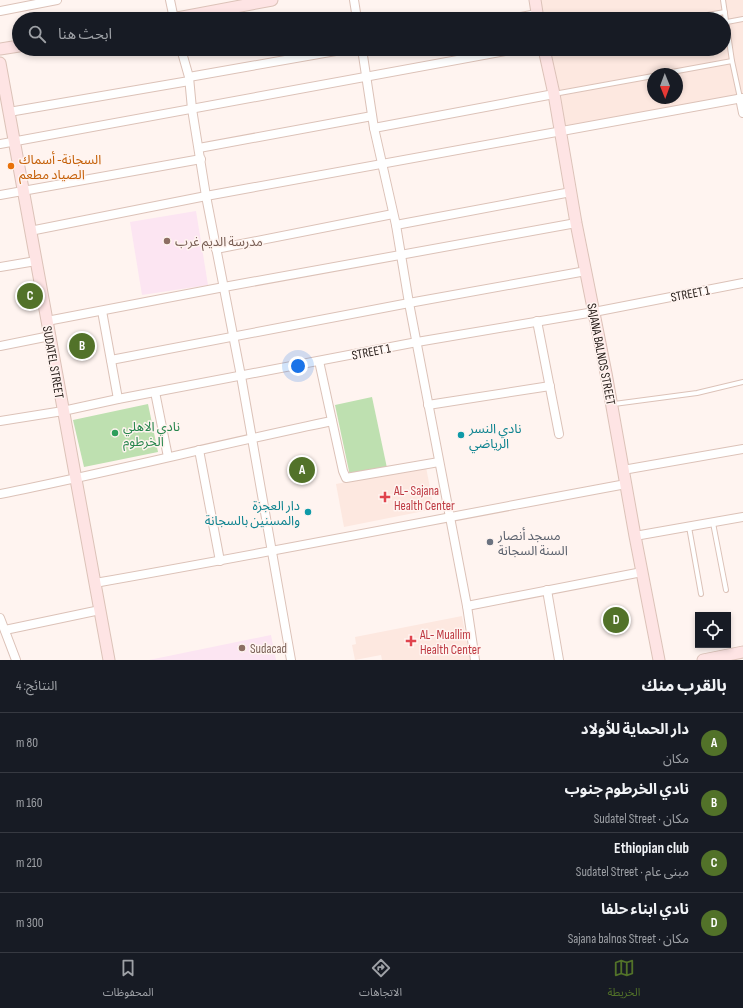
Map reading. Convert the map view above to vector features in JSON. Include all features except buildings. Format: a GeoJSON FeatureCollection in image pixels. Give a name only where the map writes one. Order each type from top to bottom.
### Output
{"type":"FeatureCollection","features":[{"type":"Feature","properties":{"kind":"street"},"geometry":{"type":"LineString","coordinates":[[0,11],[57,0]]}},
{"type":"Feature","properties":{"kind":"street"},"geometry":{"type":"LineString","coordinates":[[170,0],[172,12]]}},
{"type":"Feature","properties":{"kind":"street"},"geometry":{"type":"LineString","coordinates":[[209,12],[272,0]]}},
{"type":"Feature","properties":{"kind":"street"},"geometry":{"type":"LineString","coordinates":[[354,0],[356,12]]}},
{"type":"Feature","properties":{"kind":"street"},"geometry":{"type":"LineString","coordinates":[[535,0],[537,12]]}},
{"type":"Feature","properties":{"kind":"street"},"geometry":{"type":"LineString","coordinates":[[0,50],[12,47]]}},
{"type":"Feature","properties":{"kind":"street"},"geometry":{"type":"LineString","coordinates":[[183,56],[189,79],[192,110],[206,196],[234,336],[290,660]]}},
{"type":"Feature","properties":{"kind":"street"},"geometry":{"type":"LineString","coordinates":[[9,112],[310,56]]}},
{"type":"Feature","properties":{"kind":"street"},"geometry":{"type":"LineString","coordinates":[[363,56],[374,128],[396,225],[416,342],[467,606],[475,660]]}},
{"type":"Feature","properties":{"kind":"street"},"geometry":{"type":"LineString","coordinates":[[0,144],[192,110],[480,56]]}},
{"type":"Feature","properties":{"kind":"street","name":"SAJANA BALNOS STREET"},"geometry":{"type":"LineString","coordinates":[[546,56],[554,94],[576,223],[612,405],[659,660]]}},
{"type":"Feature","properties":{"kind":"street","name":"SUDATEL STREET"},"geometry":{"type":"LineString","coordinates":[[0,68],[109,660]]}},
{"type":"Feature","properties":{"kind":"street"},"geometry":{"type":"LineString","coordinates":[[374,128],[554,94]]}},
{"type":"Feature","properties":{"kind":"street"},"geometry":{"type":"LineString","coordinates":[[30,230],[206,196],[742,98],[743,114]]}},
{"type":"Feature","properties":{"kind":"street"},"geometry":{"type":"LineString","coordinates":[[199,148],[372,116]]}},
{"type":"Feature","properties":{"kind":"street"},"geometry":{"type":"LineString","coordinates":[[0,195],[201,159]]}},
{"type":"Feature","properties":{"kind":"street"},"geometry":{"type":"LineString","coordinates":[[396,225],[571,192]]}},
{"type":"Feature","properties":{"kind":"street"},"geometry":{"type":"LineString","coordinates":[[216,249],[393,214]]}},
{"type":"Feature","properties":{"kind":"street"},"geometry":{"type":"LineString","coordinates":[[47,321],[401,254],[576,223]]}},
{"type":"Feature","properties":{"kind":"street"},"geometry":{"type":"LineString","coordinates":[[0,267],[36,261]]}},
{"type":"Feature","properties":{"kind":"street"},"geometry":{"type":"LineString","coordinates":[[111,360],[586,271]]}},
{"type":"Feature","properties":{"kind":"street","name":"STREET 1"},"geometry":{"type":"LineString","coordinates":[[0,422],[416,342],[594,312],[743,283]]}},
{"type":"Feature","properties":{"kind":"street"},"geometry":{"type":"LineString","coordinates":[[102,311],[118,399]]}},
{"type":"Feature","properties":{"kind":"street"},"geometry":{"type":"LineString","coordinates":[[537,321],[559,434]]}},
{"type":"Feature","properties":{"kind":"street"},"geometry":{"type":"LineString","coordinates":[[0,346],[50,336]]}},
{"type":"Feature","properties":{"kind":"street"},"geometry":{"type":"LineString","coordinates":[[319,361],[343,472],[346,478],[439,462]]}},
{"type":"Feature","properties":{"kind":"street"},"geometry":{"type":"LineString","coordinates":[[428,405],[550,386]]}},
{"type":"Feature","properties":{"kind":"street"},"geometry":{"type":"LineString","coordinates":[[155,392],[168,457]]}},
{"type":"Feature","properties":{"kind":"street"},"geometry":{"type":"LineString","coordinates":[[0,494],[76,479],[332,421]]}},
{"type":"Feature","properties":{"kind":"street"},"geometry":{"type":"LineString","coordinates":[[623,470],[743,449]]}},
{"type":"Feature","properties":{"kind":"street"},"geometry":{"type":"LineString","coordinates":[[199,450],[220,561]]}},
{"type":"Feature","properties":{"kind":"street"},"geometry":{"type":"LineString","coordinates":[[95,583],[220,561],[450,516],[626,484]]}},
{"type":"Feature","properties":{"kind":"street"},"geometry":{"type":"LineString","coordinates":[[635,536],[743,517]]}},
{"type":"Feature","properties":{"kind":"street"},"geometry":{"type":"LineString","coordinates":[[467,606],[642,572]]}},
{"type":"Feature","properties":{"kind":"street"},"geometry":{"type":"LineString","coordinates":[[547,590],[559,660]]}},
{"type":"Feature","properties":{"kind":"street"},"geometry":{"type":"LineString","coordinates":[[5,630],[100,610]]}},
{"type":"Feature","properties":{"kind":"street"},"geometry":{"type":"LineString","coordinates":[[0,618],[16,660]]}},
{"type":"Feature","properties":{"kind":"street"},"geometry":{"type":"LineString","coordinates":[[703,660],[743,652]]}},
{"type":"Feature","properties":{"kind":"lane"},"geometry":{"type":"LineString","coordinates":[[723,0],[725,12]]}},
{"type":"Feature","properties":{"kind":"lane"},"geometry":{"type":"LineString","coordinates":[[731,21],[743,19]]}},
{"type":"Feature","properties":{"kind":"lane"},"geometry":{"type":"LineString","coordinates":[[731,53],[742,98]]}},
{"type":"Feature","properties":{"kind":"lane"},"geometry":{"type":"LineString","coordinates":[[683,70],[732,61]]}},
{"type":"Feature","properties":{"kind":"lane"},"geometry":{"type":"LineString","coordinates":[[554,94],[647,77]]}},
{"type":"Feature","properties":{"kind":"lane"},"geometry":{"type":"LineString","coordinates":[[612,405],[698,393],[743,382]]}},
{"type":"Feature","properties":{"kind":"lane"},"geometry":{"type":"LineString","coordinates":[[713,522],[726,590]]}},
{"type":"Feature","properties":{"kind":"lane"},"geometry":{"type":"LineString","coordinates":[[689,527],[701,594]]}},
{"type":"Feature","properties":{"kind":"shaded area"},"geometry":{"type":"Polygon","coordinates":[[[530,0],[743,0],[743,94],[555,129],[540,56],[731,56],[731,12],[532,12],[530,0]]]}},
{"type":"Feature","properties":{"kind":"shaded area","name":"مدرسة الديم غرب"},"geometry":{"type":"Polygon","coordinates":[[[196,211],[208,285],[142,295],[130,222],[196,211]]]}},
{"type":"Feature","properties":{"kind":"shaded area","name":"AL- Sajana Health Center"},"geometry":{"type":"Polygon","coordinates":[[[426,467],[434,509],[344,527],[336,484],[426,467]]]}},
{"type":"Feature","properties":{"kind":"shaded area","name":"AL- Muallim Health Center"},"geometry":{"type":"Polygon","coordinates":[[[462,616],[470,660],[382,660],[381,655],[355,660],[352,645],[356,644],[355,637],[462,616]]]}},
{"type":"Feature","properties":{"kind":"shaded area","name":"Sudacad"},"geometry":{"type":"Polygon","coordinates":[[[271,635],[276,660],[149,660],[271,635]]]}},
{"type":"Feature","properties":{"kind":"green space"},"geometry":{"type":"Polygon","coordinates":[[[372,397],[387,468],[350,476],[335,405],[372,397]]]}},
{"type":"Feature","properties":{"kind":"green space","name":"نادي الاهلي الخرطوم"},"geometry":{"type":"Polygon","coordinates":[[[148,404],[158,452],[84,467],[73,420],[148,404]]]}},
{"type":"Feature","properties":{"kind":"place","name":"السجانة- أسماك الصياد مطعم"},"geometry":{"type":"Point","coordinates":[11,166]}},
{"type":"Feature","properties":{"kind":"place","name":"مدرسة الديم غرب"},"geometry":{"type":"Point","coordinates":[167,241]}},
{"type":"Feature","properties":{"kind":"place","name":"Ethiopian club"},"geometry":{"type":"Point","coordinates":[30,296]}},
{"type":"Feature","properties":{"kind":"place","name":"نادي الخرطوم جنوب"},"geometry":{"type":"Point","coordinates":[82,346]}},
{"type":"Feature","properties":{"kind":"place","name":"نادي الاهلي الخرطوم"},"geometry":{"type":"Point","coordinates":[115,433]}},
{"type":"Feature","properties":{"kind":"place","name":"نادي النسر الرياضي"},"geometry":{"type":"Point","coordinates":[461,435]}},
{"type":"Feature","properties":{"kind":"place","name":"دار الحماية للأولاد"},"geometry":{"type":"Point","coordinates":[302,470]}},
{"type":"Feature","properties":{"kind":"place","name":"AL- Sajana Health Center"},"geometry":{"type":"Point","coordinates":[385,497]}},
{"type":"Feature","properties":{"kind":"place","name":"دار العجزة والمسنين بالسجانة"},"geometry":{"type":"Point","coordinates":[308,512]}},
{"type":"Feature","properties":{"kind":"place","name":"مسجد أنصار السنة السجانة"},"geometry":{"type":"Point","coordinates":[490,542]}},
{"type":"Feature","properties":{"kind":"place","name":"نادي ابناء حلفا"},"geometry":{"type":"Point","coordinates":[616,620]}},
{"type":"Feature","properties":{"kind":"place","name":"AL- Muallim Health Center"},"geometry":{"type":"Point","coordinates":[411,641]}},
{"type":"Feature","properties":{"kind":"place","name":"Sudacad"},"geometry":{"type":"Point","coordinates":[242,648]}}]}
